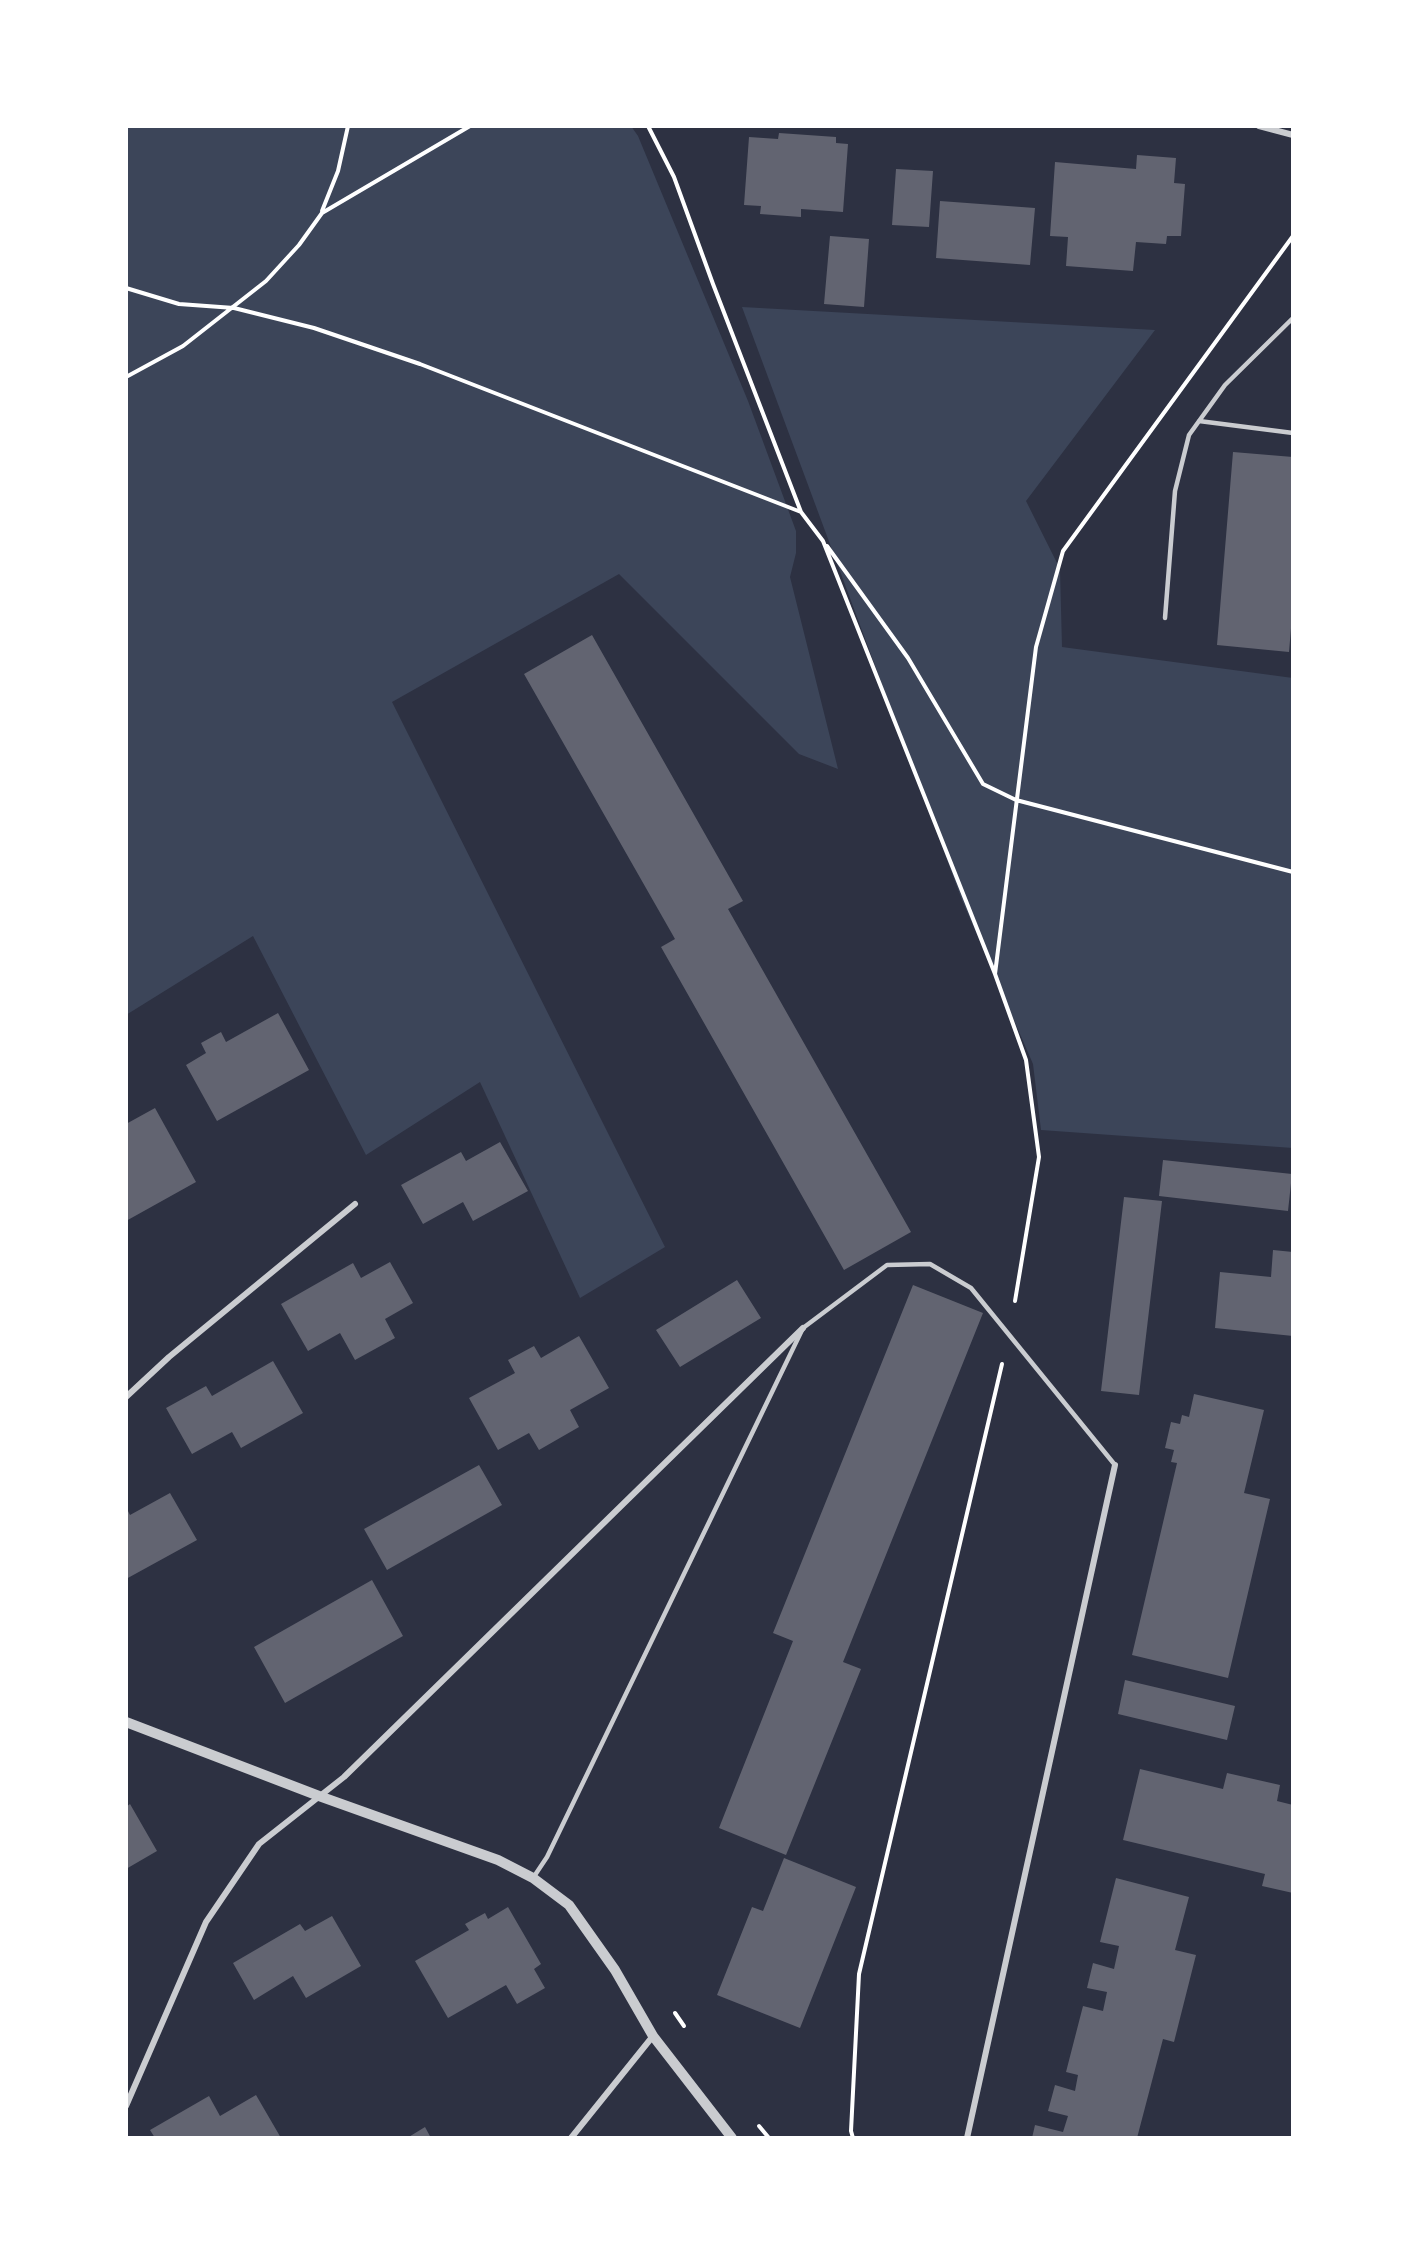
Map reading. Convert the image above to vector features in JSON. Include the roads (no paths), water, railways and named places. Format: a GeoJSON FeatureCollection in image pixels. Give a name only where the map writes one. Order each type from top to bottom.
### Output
{"type":"FeatureCollection","features":[{"type":"Feature","properties":{"kind":"street"},"geometry":{"type":"LineString","coordinates":[[1258,126],[1293,135]]}},
{"type":"Feature","properties":{"kind":"street"},"geometry":{"type":"LineString","coordinates":[[126,1397],[169,1357],[355,1203]]}},
{"type":"Feature","properties":{"kind":"street"},"geometry":{"type":"LineString","coordinates":[[126,2106],[206,1922],[259,1844],[344,1777],[803,1328]]}},
{"type":"Feature","properties":{"kind":"street"},"geometry":{"type":"LineString","coordinates":[[967,2138],[1115,1465]]}},
{"type":"Feature","properties":{"kind":"street"},"geometry":{"type":"LineString","coordinates":[[126,1722],[319,1796],[498,1860],[534,1878],[570,1905],[615,1971],[653,2036],[732,2138]]}},
{"type":"Feature","properties":{"kind":"street"},"geometry":{"type":"LineString","coordinates":[[571,2138],[653,2036]]}},
{"type":"Feature","properties":{"kind":"lane"},"geometry":{"type":"LineString","coordinates":[[1165,618],[1174,491],[1189,435],[1225,385],[1293,318]]}},
{"type":"Feature","properties":{"kind":"lane"},"geometry":{"type":"LineString","coordinates":[[1199,421],[1293,433]]}},
{"type":"Feature","properties":{"kind":"lane"},"geometry":{"type":"LineString","coordinates":[[534,1878],[547,1857],[803,1328],[887,1264],[930,1264],[971,1288],[1115,1465]]}}]}
